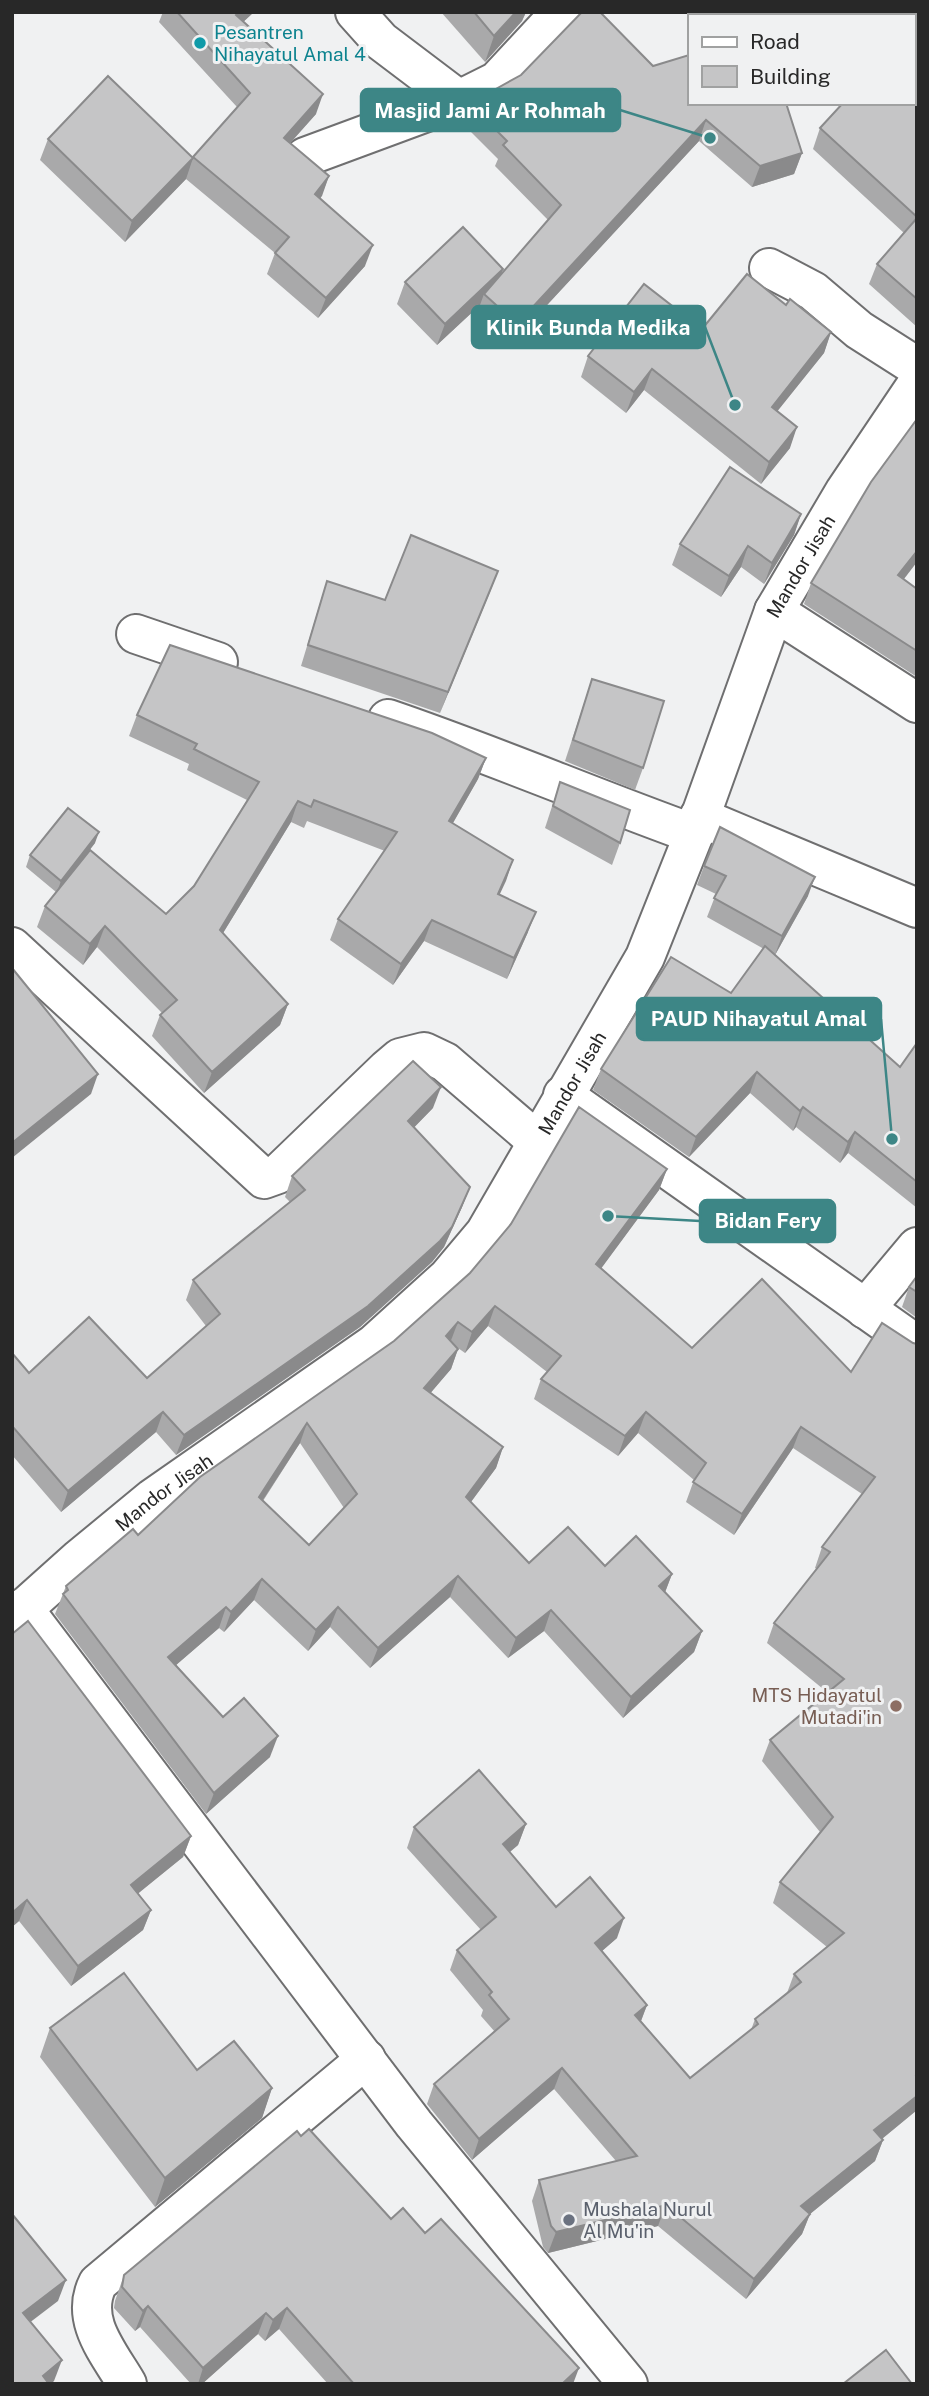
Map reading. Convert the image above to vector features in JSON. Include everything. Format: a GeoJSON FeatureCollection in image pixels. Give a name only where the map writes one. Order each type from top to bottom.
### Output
{"type":"FeatureCollection","features":[{"type":"Feature","properties":{"kind":"street"},"geometry":{"type":"LineString","coordinates":[[355,12],[381,41],[460,100]]}},
{"type":"Feature","properties":{"kind":"street"},"geometry":{"type":"LineString","coordinates":[[304,157],[460,100],[497,81],[561,12]]}},
{"type":"Feature","properties":{"kind":"street"},"geometry":{"type":"LineString","coordinates":[[769,268],[813,291],[859,330],[917,367]]}},
{"type":"Feature","properties":{"kind":"street","name":"Mandor Jisah"},"geometry":{"type":"LineString","coordinates":[[18,1614],[153,1499],[374,1344],[448,1277],[485,1233],[645,957],[774,611],[845,491],[917,384]]}},
{"type":"Feature","properties":{"kind":"street"},"geometry":{"type":"LineString","coordinates":[[774,611],[917,703]]}},
{"type":"Feature","properties":{"kind":"street"},"geometry":{"type":"LineString","coordinates":[[136,634],[255,674]]}},
{"type":"Feature","properties":{"kind":"street"},"geometry":{"type":"LineString","coordinates":[[360,710],[492,754],[610,804],[696,825],[917,908]]}},
{"type":"Feature","properties":{"kind":"street"},"geometry":{"type":"LineString","coordinates":[[12,947],[264,1179],[278,1174],[387,1069],[411,1054],[424,1052],[445,1062],[538,1142]]}},
{"type":"Feature","properties":{"kind":"street"},"geometry":{"type":"LineString","coordinates":[[563,1096],[917,1345]]}},
{"type":"Feature","properties":{"kind":"street"},"geometry":{"type":"LineString","coordinates":[[865,1309],[917,1247]]}},
{"type":"Feature","properties":{"kind":"street"},"geometry":{"type":"LineString","coordinates":[[18,1614],[449,2167],[628,2384]]}},
{"type":"Feature","properties":{"kind":"street"},"geometry":{"type":"LineString","coordinates":[[127,2384],[92,2321],[92,2298],[98,2283],[366,2059]]}},
{"type":"Feature","properties":{"kind":"building"},"geometry":{"type":"Polygon","coordinates":[[[177,12],[239,12],[236,15],[323,94],[284,138],[329,176],[315,194],[373,245],[326,298],[275,253],[289,237],[193,157],[250,93],[177,12]]]}},
{"type":"Feature","properties":{"kind":"building"},"geometry":{"type":"Polygon","coordinates":[[[474,12],[516,12],[494,36],[474,12]]]}},
{"type":"Feature","properties":{"kind":"building"},"geometry":{"type":"Polygon","coordinates":[[[582,12],[600,12],[653,66],[688,55],[688,105],[787,105],[802,153],[760,166],[706,120],[517,324],[484,294],[561,205],[503,145],[507,141],[475,109],[494,90],[521,75],[582,12]]]}},
{"type":"Feature","properties":{"kind":"building"},"geometry":{"type":"Polygon","coordinates":[[[818,12],[917,12],[917,217],[820,128],[841,105],[915,105],[915,14],[818,12]]]}},
{"type":"Feature","properties":{"kind":"building"},"geometry":{"type":"Polygon","coordinates":[[[108,76],[193,158],[132,221],[48,139],[108,76]]]}},
{"type":"Feature","properties":{"kind":"building"},"geometry":{"type":"Polygon","coordinates":[[[917,218],[917,299],[877,264],[917,218]]]}},
{"type":"Feature","properties":{"kind":"building"},"geometry":{"type":"Polygon","coordinates":[[[463,227],[503,269],[445,324],[405,282],[463,227]]]}},
{"type":"Feature","properties":{"kind":"building"},"geometry":{"type":"Polygon","coordinates":[[[747,274],[786,305],[790,299],[831,332],[772,407],[797,427],[769,462],[652,369],[634,392],[588,356],[644,284],[702,329],[747,274]]]}},
{"type":"Feature","properties":{"kind":"building"},"geometry":{"type":"Polygon","coordinates":[[[917,419],[917,551],[898,575],[917,589],[917,651],[811,583],[871,482],[917,419]]]}},
{"type":"Feature","properties":{"kind":"building"},"geometry":{"type":"Polygon","coordinates":[[[730,467],[801,514],[772,563],[748,546],[729,576],[680,544],[730,467]]]}},
{"type":"Feature","properties":{"kind":"building"},"geometry":{"type":"Polygon","coordinates":[[[411,535],[498,571],[448,692],[308,645],[327,581],[385,600],[411,535]]]}},
{"type":"Feature","properties":{"kind":"building"},"geometry":{"type":"Polygon","coordinates":[[[170,645],[432,733],[486,758],[449,821],[513,860],[498,894],[536,912],[514,958],[432,920],[401,964],[338,919],[397,832],[314,800],[311,807],[298,801],[220,930],[288,1004],[212,1072],[160,1015],[177,1000],[105,926],[90,944],[45,906],[90,850],[166,914],[194,886],[259,782],[194,749],[197,744],[137,715],[170,645]]]}},
{"type":"Feature","properties":{"kind":"building"},"geometry":{"type":"Polygon","coordinates":[[[592,679],[664,701],[643,768],[573,740],[592,679]]]}},
{"type":"Feature","properties":{"kind":"building"},"geometry":{"type":"Polygon","coordinates":[[[560,782],[630,810],[620,843],[553,806],[560,782]]]}},
{"type":"Feature","properties":{"kind":"building"},"geometry":{"type":"Polygon","coordinates":[[[68,808],[99,832],[61,881],[30,855],[68,808]]]}},
{"type":"Feature","properties":{"kind":"building"},"geometry":{"type":"Polygon","coordinates":[[[720,827],[815,877],[782,936],[714,898],[726,876],[704,866],[720,827]]]}},
{"type":"Feature","properties":{"kind":"building"},"geometry":{"type":"Polygon","coordinates":[[[765,946],[900,1067],[917,1043],[917,1182],[855,1132],[848,1142],[803,1107],[800,1111],[757,1072],[696,1137],[601,1069],[671,957],[731,993],[765,946]]]}},
{"type":"Feature","properties":{"kind":"building"},"geometry":{"type":"Polygon","coordinates":[[[12,968],[98,1074],[12,1143],[12,968]]]}},
{"type":"Feature","properties":{"kind":"building"},"geometry":{"type":"Polygon","coordinates":[[[413,1061],[441,1087],[408,1121],[470,1187],[452,1227],[368,1306],[184,1435],[163,1412],[68,1491],[12,1426],[12,1353],[29,1373],[89,1317],[147,1378],[220,1314],[193,1280],[305,1190],[292,1176],[413,1061]]]}},
{"type":"Feature","properties":{"kind":"building"},"geometry":{"type":"Polygon","coordinates":[[[579,1107],[667,1169],[596,1264],[692,1348],[762,1279],[851,1372],[882,1323],[917,1344],[917,2096],[874,2130],[883,2140],[801,2206],[810,2214],[754,2279],[666,2205],[556,2232],[551,2226],[539,2180],[637,2156],[562,2068],[479,2139],[434,2084],[509,2019],[489,1995],[492,1992],[457,1950],[496,1917],[414,1827],[479,1770],[526,1824],[503,1844],[556,1907],[590,1877],[624,1918],[595,1943],[647,2005],[635,2015],[690,2078],[758,2024],[755,2019],[801,1982],[794,1974],[844,1933],[780,1882],[833,1817],[770,1740],[844,1679],[774,1623],[830,1552],[822,1547],[875,1477],[801,1427],[742,1514],[693,1482],[706,1463],[646,1412],[625,1436],[541,1379],[561,1356],[495,1306],[472,1332],[458,1322],[446,1336],[458,1349],[424,1388],[503,1447],[466,1497],[529,1563],[568,1527],[605,1566],[636,1536],[672,1574],[659,1586],[702,1631],[631,1697],[551,1610],[516,1638],[458,1576],[378,1648],[338,1607],[316,1630],[262,1579],[231,1612],[226,1607],[168,1657],[223,1717],[244,1698],[278,1736],[214,1793],[63,1594],[68,1590],[66,1586],[133,1529],[138,1535],[200,1477],[394,1341],[470,1273],[511,1224],[579,1107]],[[307,1423],[259,1497],[309,1545],[357,1494],[307,1423]]]}},
{"type":"Feature","properties":{"kind":"building"},"geometry":{"type":"Polygon","coordinates":[[[917,1276],[917,1292],[909,1287],[917,1276]]]}},
{"type":"Feature","properties":{"kind":"building"},"geometry":{"type":"Polygon","coordinates":[[[28,1621],[191,1836],[131,1885],[151,1910],[78,1966],[27,1900],[12,1913],[12,1634],[28,1621]]]}},
{"type":"Feature","properties":{"kind":"building"},"geometry":{"type":"Polygon","coordinates":[[[124,1973],[197,2070],[234,2041],[272,2088],[165,2178],[50,2028],[124,1973]]]}},
{"type":"Feature","properties":{"kind":"building"},"geometry":{"type":"Polygon","coordinates":[[[309,2129],[391,2219],[403,2208],[425,2233],[441,2219],[579,2368],[562,2384],[354,2384],[287,2308],[273,2320],[266,2313],[203,2368],[148,2306],[143,2311],[122,2287],[124,2275],[297,2131],[301,2136],[309,2129]]]}},
{"type":"Feature","properties":{"kind":"building"},"geometry":{"type":"Polygon","coordinates":[[[12,2214],[66,2280],[23,2313],[62,2360],[43,2376],[49,2384],[12,2384],[12,2214]]]}},
{"type":"Feature","properties":{"kind":"building"},"geometry":{"type":"Polygon","coordinates":[[[886,2350],[912,2384],[843,2384],[886,2350]]]}},
{"type":"Feature","properties":{"kind":"place","name":"Pesantren Nihayatul Amal 4"},"geometry":{"type":"Point","coordinates":[200,43]}},
{"type":"Feature","properties":{"kind":"place","name":"Masjid Jami Ar Rohmah"},"geometry":{"type":"Point","coordinates":[710,138]}},
{"type":"Feature","properties":{"kind":"place","name":"Klinik Bunda Medika"},"geometry":{"type":"Point","coordinates":[735,405]}},
{"type":"Feature","properties":{"kind":"place","name":"PAUD Nihayatul Amal"},"geometry":{"type":"Point","coordinates":[892,1139]}},
{"type":"Feature","properties":{"kind":"place","name":"Bidan Fery"},"geometry":{"type":"Point","coordinates":[608,1216]}},
{"type":"Feature","properties":{"kind":"place","name":"MTS Hidayatul Mutadi'in"},"geometry":{"type":"Point","coordinates":[896,1706]}},
{"type":"Feature","properties":{"kind":"place","name":"Mushala Nurul Al Mu'in"},"geometry":{"type":"Point","coordinates":[569,2220]}}]}
